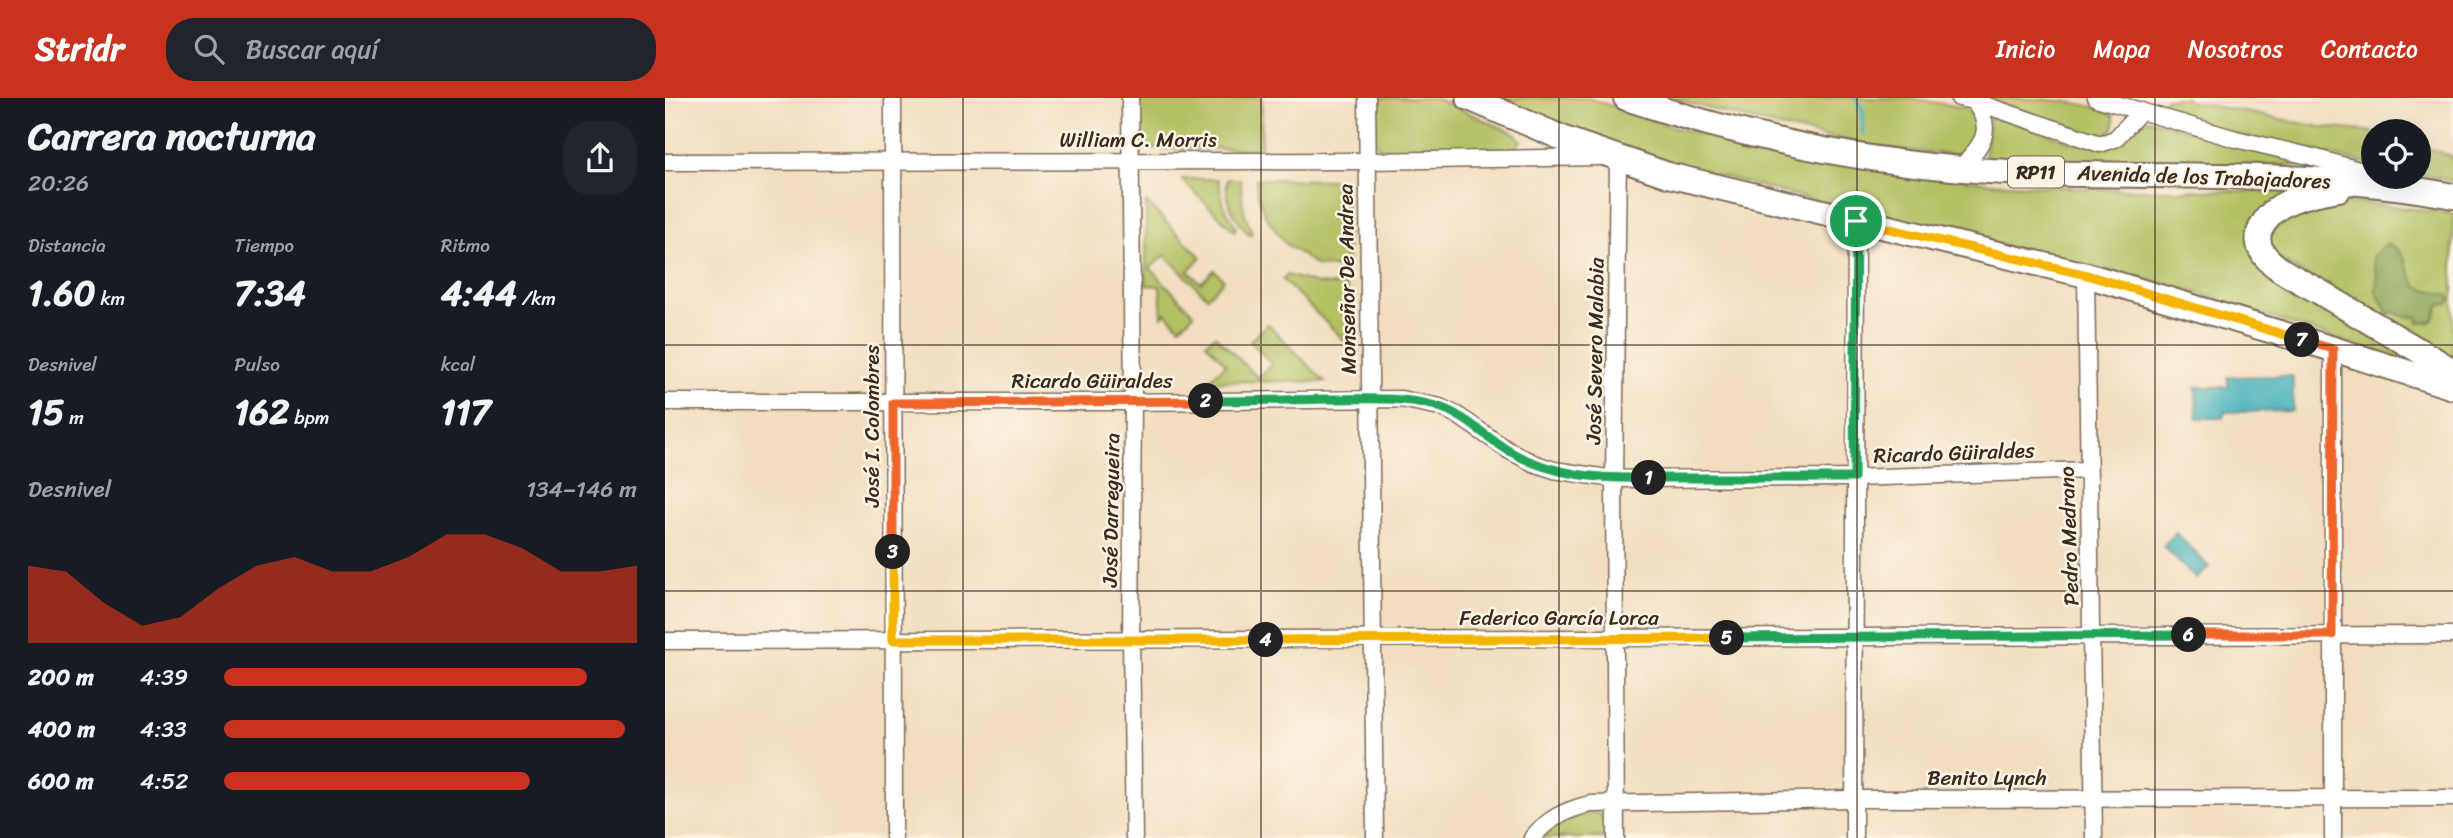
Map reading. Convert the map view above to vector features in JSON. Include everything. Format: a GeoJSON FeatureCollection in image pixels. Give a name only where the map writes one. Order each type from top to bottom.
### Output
{"type":"FeatureCollection","features":[{"type":"Feature","properties":{"kind":"main road"},"geometry":{"type":"LineString","coordinates":[[1469,98],[1614,158],[1689,181],[2087,275],[2453,387]]}},
{"type":"Feature","properties":{"kind":"main road","name":"Avenida de los Trabajadores"},"geometry":{"type":"LineString","coordinates":[[1626,98],[1682,116],[1774,138],[1855,155],[1959,169],[2361,178]]}},
{"type":"Feature","properties":{"kind":"main road"},"geometry":{"type":"LineString","coordinates":[[2361,182],[2302,197],[2283,205],[2266,219],[2261,227],[2259,234],[2262,251],[2275,265],[2300,281],[2453,371]]}},
{"type":"Feature","properties":{"kind":"main road","name":"Avenida de los Trabajadores"},"geometry":{"type":"LineString","coordinates":[[2417,189],[2453,197]]}},
{"type":"Feature","properties":{"kind":"street","name":"José I. Colombres"},"geometry":{"type":"LineString","coordinates":[[893,98],[894,838]]}},
{"type":"Feature","properties":{"kind":"street","name":"José Darregueira"},"geometry":{"type":"LineString","coordinates":[[1130,98],[1133,402],[1131,640],[1135,838]]}},
{"type":"Feature","properties":{"kind":"street","name":"Monseñor De Andrea"},"geometry":{"type":"LineString","coordinates":[[1367,98],[1375,838]]}},
{"type":"Feature","properties":{"kind":"street"},"geometry":{"type":"LineString","coordinates":[[2096,98],[2235,139],[2313,157],[2361,173]]}},
{"type":"Feature","properties":{"kind":"street"},"geometry":{"type":"LineString","coordinates":[[1959,169],[1975,153],[1985,129],[1983,114],[1966,99]]}},
{"type":"Feature","properties":{"kind":"street"},"geometry":{"type":"LineString","coordinates":[[1966,99],[2100,144],[2115,139],[2141,111]]}},
{"type":"Feature","properties":{"kind":"street","name":"William C. Morris"},"geometry":{"type":"LineString","coordinates":[[665,162],[1614,158]]}},
{"type":"Feature","properties":{"kind":"street","name":"José Severo Malabia"},"geometry":{"type":"LineString","coordinates":[[1614,158],[1616,838]]}},
{"type":"Feature","properties":{"kind":"street"},"geometry":{"type":"LineString","coordinates":[[1854,838],[1856,221]]}},
{"type":"Feature","properties":{"kind":"street","name":"Pedro Medrano"},"geometry":{"type":"LineString","coordinates":[[2087,275],[2094,838]]}},
{"type":"Feature","properties":{"kind":"street"},"geometry":{"type":"LineString","coordinates":[[2333,349],[2333,838]]}},
{"type":"Feature","properties":{"kind":"street","name":"Ricardo Güiraldes"},"geometry":{"type":"LineString","coordinates":[[665,402],[1401,399],[1440,407],[1471,423],[1508,450],[1533,463],[1554,470],[1614,479],[1854,478],[2088,470]]}},
{"type":"Feature","properties":{"kind":"street","name":"Federico García Lorca"},"geometry":{"type":"LineString","coordinates":[[665,641],[2453,635]]}},
{"type":"Feature","properties":{"kind":"street","name":"Benito Lynch"},"geometry":{"type":"LineString","coordinates":[[1532,838],[1552,818],[1569,809],[1590,804],[1853,799],[2453,798]]}},
{"type":"Feature","properties":{"kind":"green space"},"geometry":{"type":"Polygon","coordinates":[[[1139,98],[1262,98],[1261,149],[1146,148],[1139,139],[1139,98]]]}},
{"type":"Feature","properties":{"kind":"green space"},"geometry":{"type":"Polygon","coordinates":[[[1375,98],[1435,98],[1516,134],[1521,141],[1515,149],[1381,150],[1376,143],[1375,98]]]}},
{"type":"Feature","properties":{"kind":"green space"},"geometry":{"type":"Polygon","coordinates":[[[1501,98],[1588,98],[1673,127],[1769,150],[1991,183],[2103,189],[2298,192],[2252,238],[2428,369],[2182,288],[1832,205],[1647,157],[1562,125],[1501,98]]]}},
{"type":"Feature","properties":{"kind":"green space"},"geometry":{"type":"Polygon","coordinates":[[[1670,98],[1910,98],[1965,108],[1975,120],[1977,130],[1967,149],[1954,155],[1870,146],[1775,126],[1670,98]]]}},
{"type":"Feature","properties":{"kind":"green space"},"geometry":{"type":"Polygon","coordinates":[[[1982,98],[2051,100],[2086,105],[2113,115],[2114,125],[2103,137],[1982,98]]]}},
{"type":"Feature","properties":{"kind":"green space"},"geometry":{"type":"Polygon","coordinates":[[[2166,98],[2186,98],[2188,101],[2321,127],[2361,131],[2361,162],[2235,134],[2158,108],[2166,98]]]}},
{"type":"Feature","properties":{"kind":"green space"},"geometry":{"type":"Polygon","coordinates":[[[1990,114],[2082,145],[2135,128],[2147,119],[2311,163],[2308,166],[1984,160],[1990,114]]]}},
{"type":"Feature","properties":{"kind":"green space"},"geometry":{"type":"Polygon","coordinates":[[[2431,149],[2453,157],[2453,181],[2431,176],[2431,149]]]}},
{"type":"Feature","properties":{"kind":"green space"},"geometry":{"type":"Polygon","coordinates":[[[1181,179],[1218,179],[1224,206],[1236,228],[1234,231],[1181,179]]]}},
{"type":"Feature","properties":{"kind":"green space"},"geometry":{"type":"Polygon","coordinates":[[[1227,179],[1240,179],[1244,211],[1252,232],[1250,235],[1232,210],[1227,195],[1227,179]]]}},
{"type":"Feature","properties":{"kind":"green space"},"geometry":{"type":"Polygon","coordinates":[[[1256,179],[1339,180],[1345,186],[1347,264],[1344,268],[1317,266],[1285,243],[1265,215],[1256,179]]]}},
{"type":"Feature","properties":{"kind":"green space"},"geometry":{"type":"Polygon","coordinates":[[[2326,201],[2453,214],[2453,363],[2272,254],[2267,226],[2272,221],[2326,201]]]}},
{"type":"Feature","properties":{"kind":"green space"},"geometry":{"type":"Polygon","coordinates":[[[1146,202],[1201,257],[1188,271],[1201,283],[1214,270],[1224,280],[1207,297],[1165,255],[1150,268],[1194,314],[1180,327],[1166,313],[1162,317],[1160,286],[1146,285],[1146,202]]]}},
{"type":"Feature","properties":{"kind":"green space"},"geometry":{"type":"Polygon","coordinates":[[[2386,244],[2393,246],[2402,255],[2417,287],[2448,295],[2451,299],[2449,303],[2439,305],[2435,316],[2428,323],[2419,322],[2418,317],[2402,316],[2396,312],[2388,314],[2376,290],[2377,274],[2373,256],[2386,244]]]}},
{"type":"Feature","properties":{"kind":"green space"},"geometry":{"type":"Polygon","coordinates":[[[1287,275],[1317,284],[1345,286],[1348,290],[1349,345],[1282,279],[1287,275]]]}},
{"type":"Feature","properties":{"kind":"green space"},"geometry":{"type":"Polygon","coordinates":[[[1268,324],[1325,382],[1208,381],[1226,364],[1206,343],[1215,335],[1258,378],[1272,364],[1250,341],[1268,324]]]}},
{"type":"Feature","properties":{"kind":"green space"},"geometry":{"type":"Polygon","coordinates":[[[1590,812],[1605,820],[1607,838],[1543,838],[1565,819],[1590,812]]]}},
{"type":"Feature","properties":{"kind":"water"},"geometry":{"type":"Polygon","coordinates":[[[2293,376],[2293,411],[2224,412],[2223,418],[2197,418],[2196,387],[2228,387],[2228,377],[2293,376]]]}},
{"type":"Feature","properties":{"kind":"water"},"geometry":{"type":"Polygon","coordinates":[[[2176,533],[2209,567],[2196,579],[2163,546],[2176,533]]]}},
{"type":"Feature","properties":{"kind":"waterway"},"geometry":{"type":"LineString","coordinates":[[1856,98],[1863,111],[1863,133]]}},
{"type":"Feature","properties":{"kind":"route"},"geometry":{"type":"LineString","coordinates":[[1856,221],[2087,275],[2333,349],[2332,635],[893,640],[893,403],[1401,399],[1440,407],[1471,423],[1508,450],[1533,463],[1577,475],[1614,479],[1854,478],[1856,221]]}}]}
